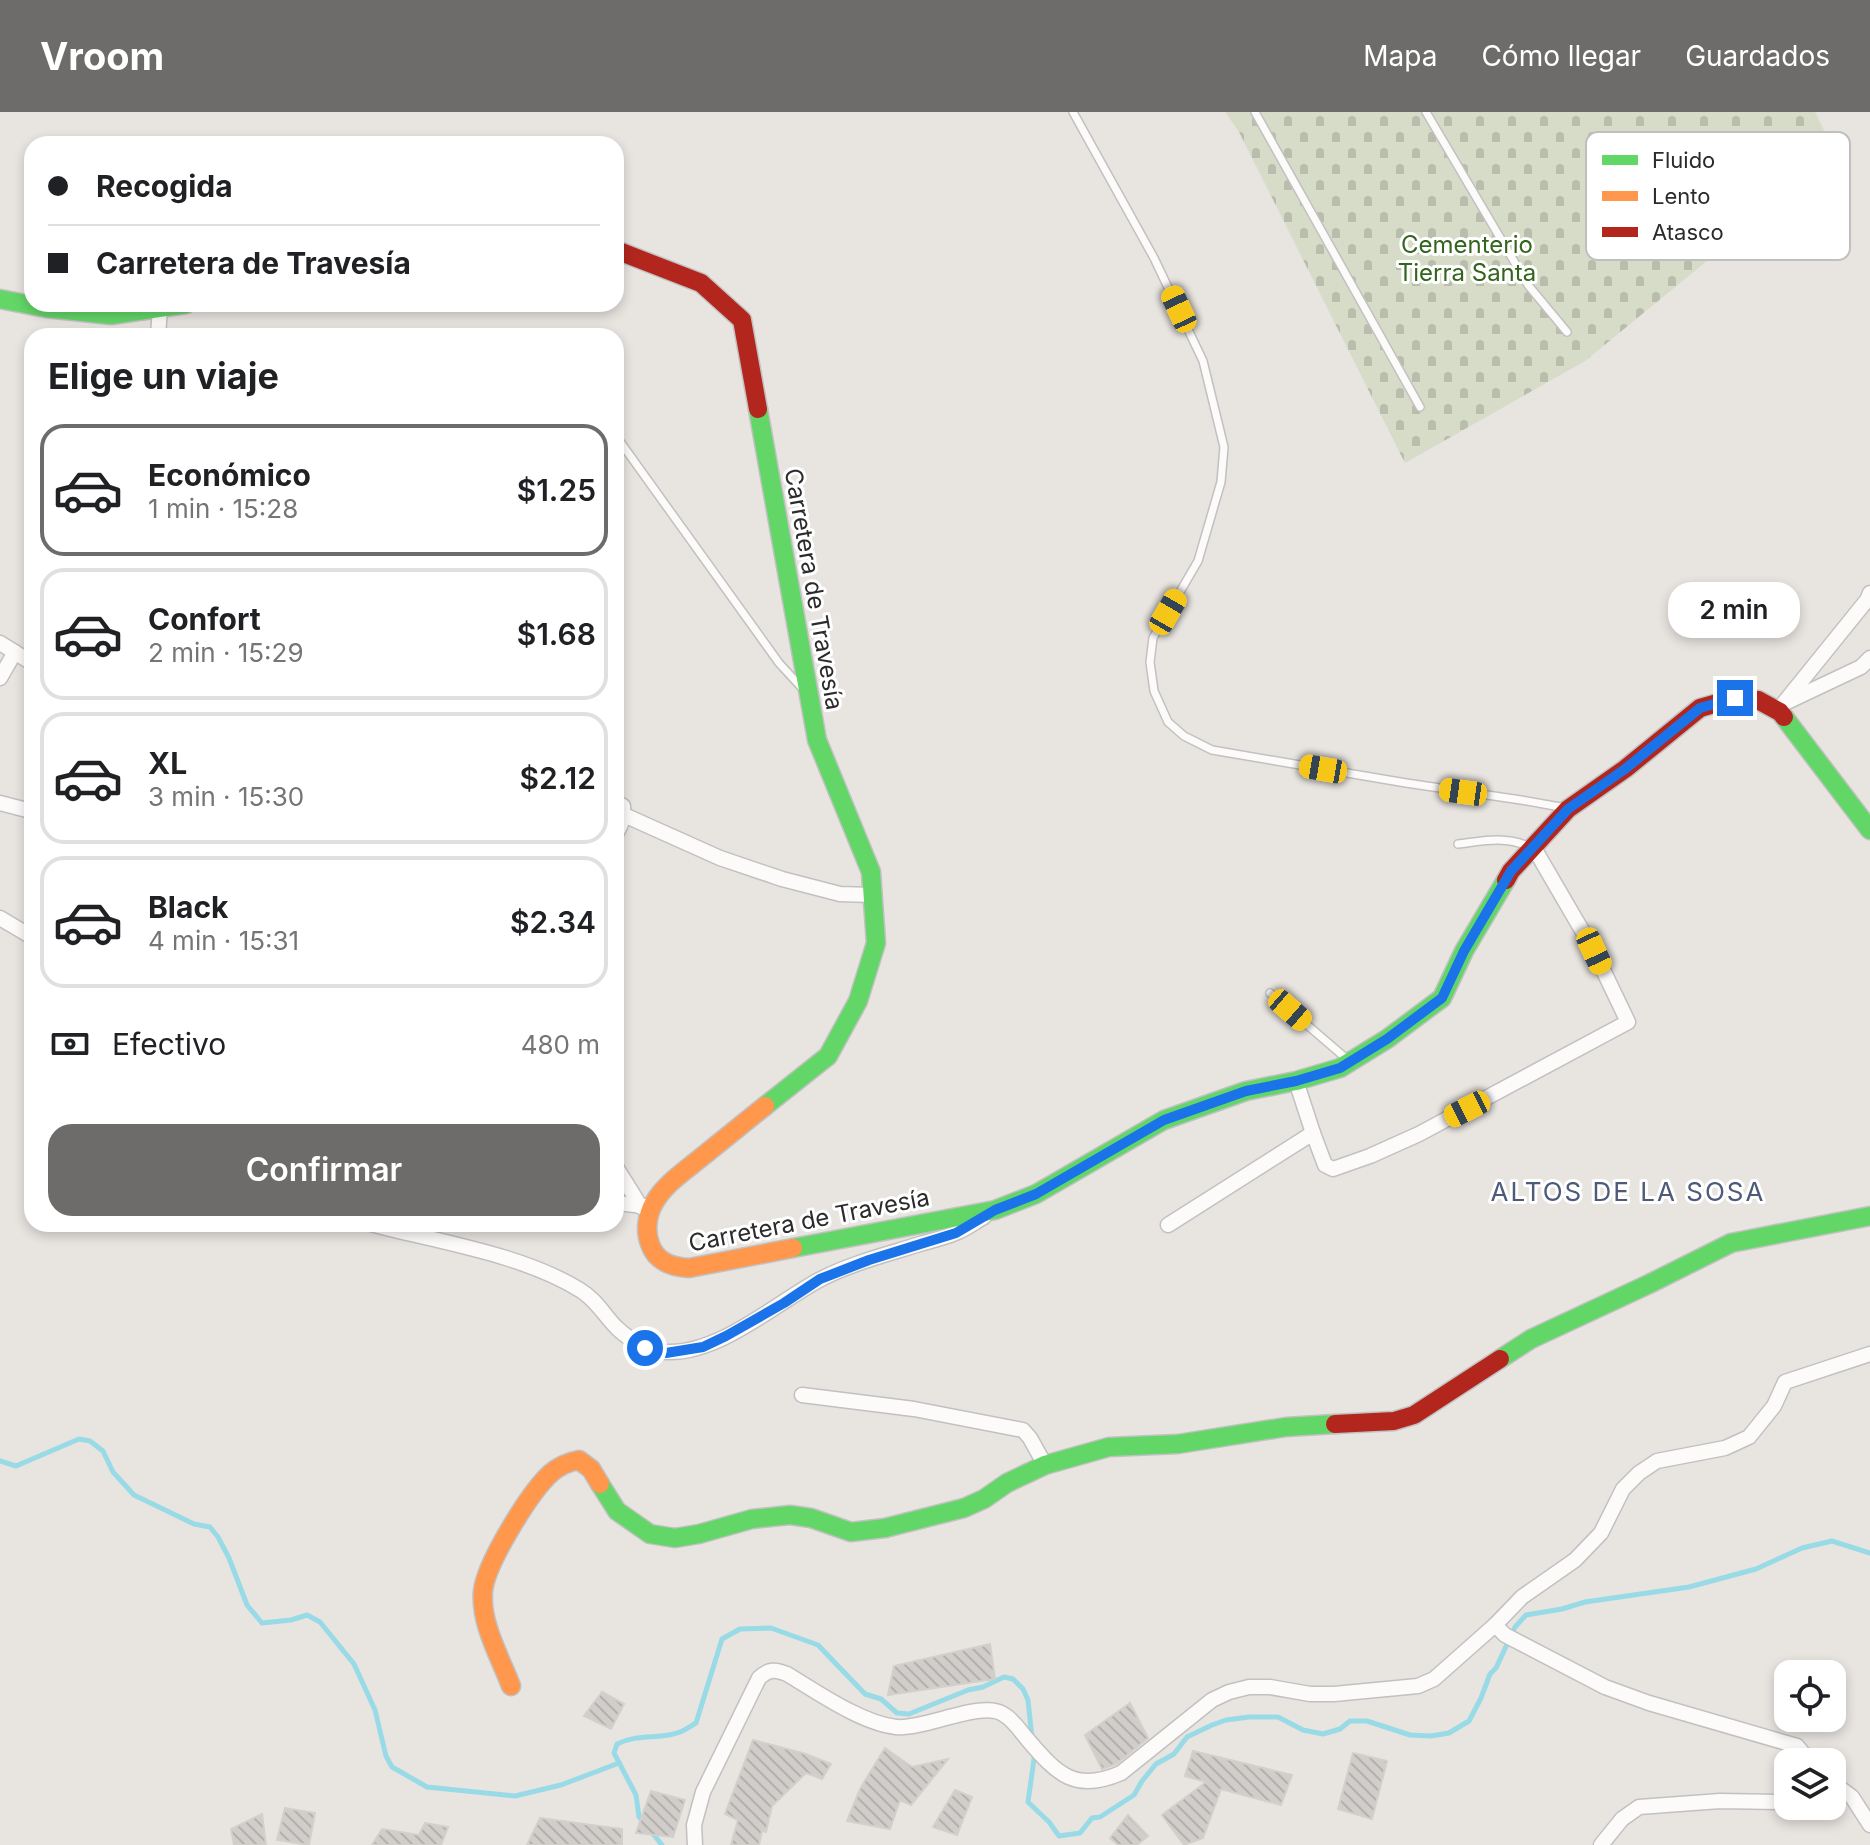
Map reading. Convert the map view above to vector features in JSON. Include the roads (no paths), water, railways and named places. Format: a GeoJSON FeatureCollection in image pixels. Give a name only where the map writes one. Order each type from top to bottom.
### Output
{"type":"FeatureCollection","features":[{"type":"Feature","properties":{"kind":"street","name":"Carretera de Travesía"},"geometry":{"type":"LineString","coordinates":[[624,253],[701,283],[742,320],[817,740],[871,872],[876,943],[858,1001],[828,1056],[667,1185],[647,1206],[647,1238],[654,1254],[665,1264],[678,1269],[995,1210],[1036,1194],[1164,1120],[1246,1091],[1340,1068],[1387,1039],[1442,998],[1464,951],[1511,871],[1568,809],[1625,769],[1700,708],[1735,698],[1758,700],[1782,708]]}},
{"type":"Feature","properties":{"kind":"street"},"geometry":{"type":"LineString","coordinates":[[0,299],[24,304]]}},
{"type":"Feature","properties":{"kind":"street"},"geometry":{"type":"LineString","coordinates":[[83,312],[111,315],[132,312]]}},
{"type":"Feature","properties":{"kind":"street"},"geometry":{"type":"LineString","coordinates":[[1782,708],[1870,593]]}},
{"type":"Feature","properties":{"kind":"street"},"geometry":{"type":"LineString","coordinates":[[0,643],[24,658]]}},
{"type":"Feature","properties":{"kind":"street"},"geometry":{"type":"LineString","coordinates":[[0,678],[15,652]]}},
{"type":"Feature","properties":{"kind":"street"},"geometry":{"type":"LineString","coordinates":[[1782,708],[1867,665]]}},
{"type":"Feature","properties":{"kind":"street"},"geometry":{"type":"LineString","coordinates":[[1782,708],[1870,830]]}},
{"type":"Feature","properties":{"kind":"street"},"geometry":{"type":"LineString","coordinates":[[0,803],[24,809]]}},
{"type":"Feature","properties":{"kind":"street"},"geometry":{"type":"LineString","coordinates":[[624,810],[720,858],[840,894],[872,895]]}},
{"type":"Feature","properties":{"kind":"street"},"geometry":{"type":"LineString","coordinates":[[1296,1081],[1325,1165],[1333,1169],[1419,1134],[1628,1022],[1594,951],[1534,848]]}},
{"type":"Feature","properties":{"kind":"street"},"geometry":{"type":"LineString","coordinates":[[0,918],[24,932]]}},
{"type":"Feature","properties":{"kind":"street"},"geometry":{"type":"LineString","coordinates":[[1168,1225],[1313,1133]]}},
{"type":"Feature","properties":{"kind":"street"},"geometry":{"type":"LineString","coordinates":[[624,1177],[647,1206]]}},
{"type":"Feature","properties":{"kind":"street"},"geometry":{"type":"LineString","coordinates":[[624,1204],[647,1206]]}},
{"type":"Feature","properties":{"kind":"street"},"geometry":{"type":"LineString","coordinates":[[402,1232],[512,1260],[555,1277],[582,1291],[602,1308],[618,1329],[645,1348],[666,1353],[703,1347],[820,1279],[956,1233],[995,1210]]}},
{"type":"Feature","properties":{"kind":"street"},"geometry":{"type":"LineString","coordinates":[[511,1686],[485,1609],[483,1592],[487,1574],[502,1545],[548,1476],[565,1462],[579,1460],[591,1469],[617,1511],[650,1534],[675,1538],[752,1519],[790,1515],[811,1518],[851,1532],[885,1528],[964,1508],[1045,1465],[1109,1447],[1178,1444],[1286,1427],[1394,1421],[1414,1415],[1531,1339],[1731,1243],[1870,1216]]}},
{"type":"Feature","properties":{"kind":"street"},"geometry":{"type":"LineString","coordinates":[[695,1845],[694,1825],[703,1792],[759,1678],[766,1671],[776,1670],[787,1674],[871,1721],[899,1727],[979,1710],[1001,1712],[1058,1772],[1077,1780],[1105,1780],[1121,1773],[1212,1700],[1229,1692],[1249,1687],[1270,1687],[1310,1694],[1334,1694],[1418,1686],[1434,1679],[1500,1630],[1522,1597],[1575,1560],[1601,1533],[1623,1489],[1639,1473],[1657,1461],[1725,1448],[1749,1437],[1774,1406],[1785,1382],[1870,1354]]}},
{"type":"Feature","properties":{"kind":"street"},"geometry":{"type":"LineString","coordinates":[[802,1395],[914,1409],[1023,1430],[1045,1465]]}},
{"type":"Feature","properties":{"kind":"street"},"geometry":{"type":"LineString","coordinates":[[1500,1630],[1605,1687],[1799,1748]]}},
{"type":"Feature","properties":{"kind":"street"},"geometry":{"type":"LineString","coordinates":[[1846,1792],[1870,1825]]}},
{"type":"Feature","properties":{"kind":"street"},"geometry":{"type":"LineString","coordinates":[[1601,1845],[1622,1819],[1639,1807],[1720,1801],[1774,1802]]}},
{"type":"Feature","properties":{"kind":"lane"},"geometry":{"type":"LineString","coordinates":[[1073,112],[1154,258],[1203,361],[1224,447],[1221,482],[1198,561],[1153,638],[1150,662],[1154,691],[1168,722],[1184,736],[1212,750],[1568,809]]}},
{"type":"Feature","properties":{"kind":"lane"},"geometry":{"type":"LineString","coordinates":[[1255,112],[1420,407]]}},
{"type":"Feature","properties":{"kind":"lane"},"geometry":{"type":"LineString","coordinates":[[1426,112],[1528,285],[1567,332]]}},
{"type":"Feature","properties":{"kind":"lane"},"geometry":{"type":"LineString","coordinates":[[624,447],[779,663],[808,695]]}},
{"type":"Feature","properties":{"kind":"lane"},"geometry":{"type":"LineString","coordinates":[[1458,844],[1513,839],[1534,848]]}},
{"type":"Feature","properties":{"kind":"lane"},"geometry":{"type":"LineString","coordinates":[[1270,993],[1350,1062]]}},
{"type":"Feature","properties":{"kind":"waterway"},"geometry":{"type":"LineString","coordinates":[[0,1461],[16,1466],[79,1439],[90,1441],[103,1451],[113,1472],[134,1495],[194,1524],[210,1527],[229,1558],[247,1605],[262,1623],[307,1615],[320,1622],[354,1664],[375,1710],[386,1756],[392,1767],[427,1787],[515,1796],[561,1785],[619,1763]]}},
{"type":"Feature","properties":{"kind":"waterway"},"geometry":{"type":"LineString","coordinates":[[1035,1752],[1028,1802],[1059,1836],[1080,1833],[1092,1818],[1100,1817],[1134,1795],[1156,1764],[1174,1754],[1187,1737],[1226,1720],[1278,1717],[1303,1730],[1323,1734],[1340,1729],[1350,1721],[1367,1721],[1410,1735],[1449,1733],[1469,1721],[1515,1627],[1526,1615],[1585,1602],[1689,1587],[1756,1569],[1802,1548],[1832,1541],[1870,1553]]}},
{"type":"Feature","properties":{"kind":"waterway"},"geometry":{"type":"LineString","coordinates":[[644,1822],[639,1817],[636,1795],[614,1753],[617,1744],[673,1734],[696,1723],[722,1639],[740,1629],[771,1628],[818,1645],[865,1694],[881,1699],[897,1713],[909,1714],[1004,1677],[1013,1679],[1028,1700],[1032,1738]]}},
{"type":"Feature","properties":{"kind":"waterway"},"geometry":{"type":"LineString","coordinates":[[650,1830],[662,1845]]}},
{"type":"Feature","properties":{"kind":"district","name":"ALTOS DE LA SOSA"},"geometry":{"type":"Point","coordinates":[1628,1191]}},
{"type":"Feature","properties":{"kind":"park label","name":"Cementerio Tierra Santa"},"geometry":{"type":"Point","coordinates":[1467,258]}}]}
